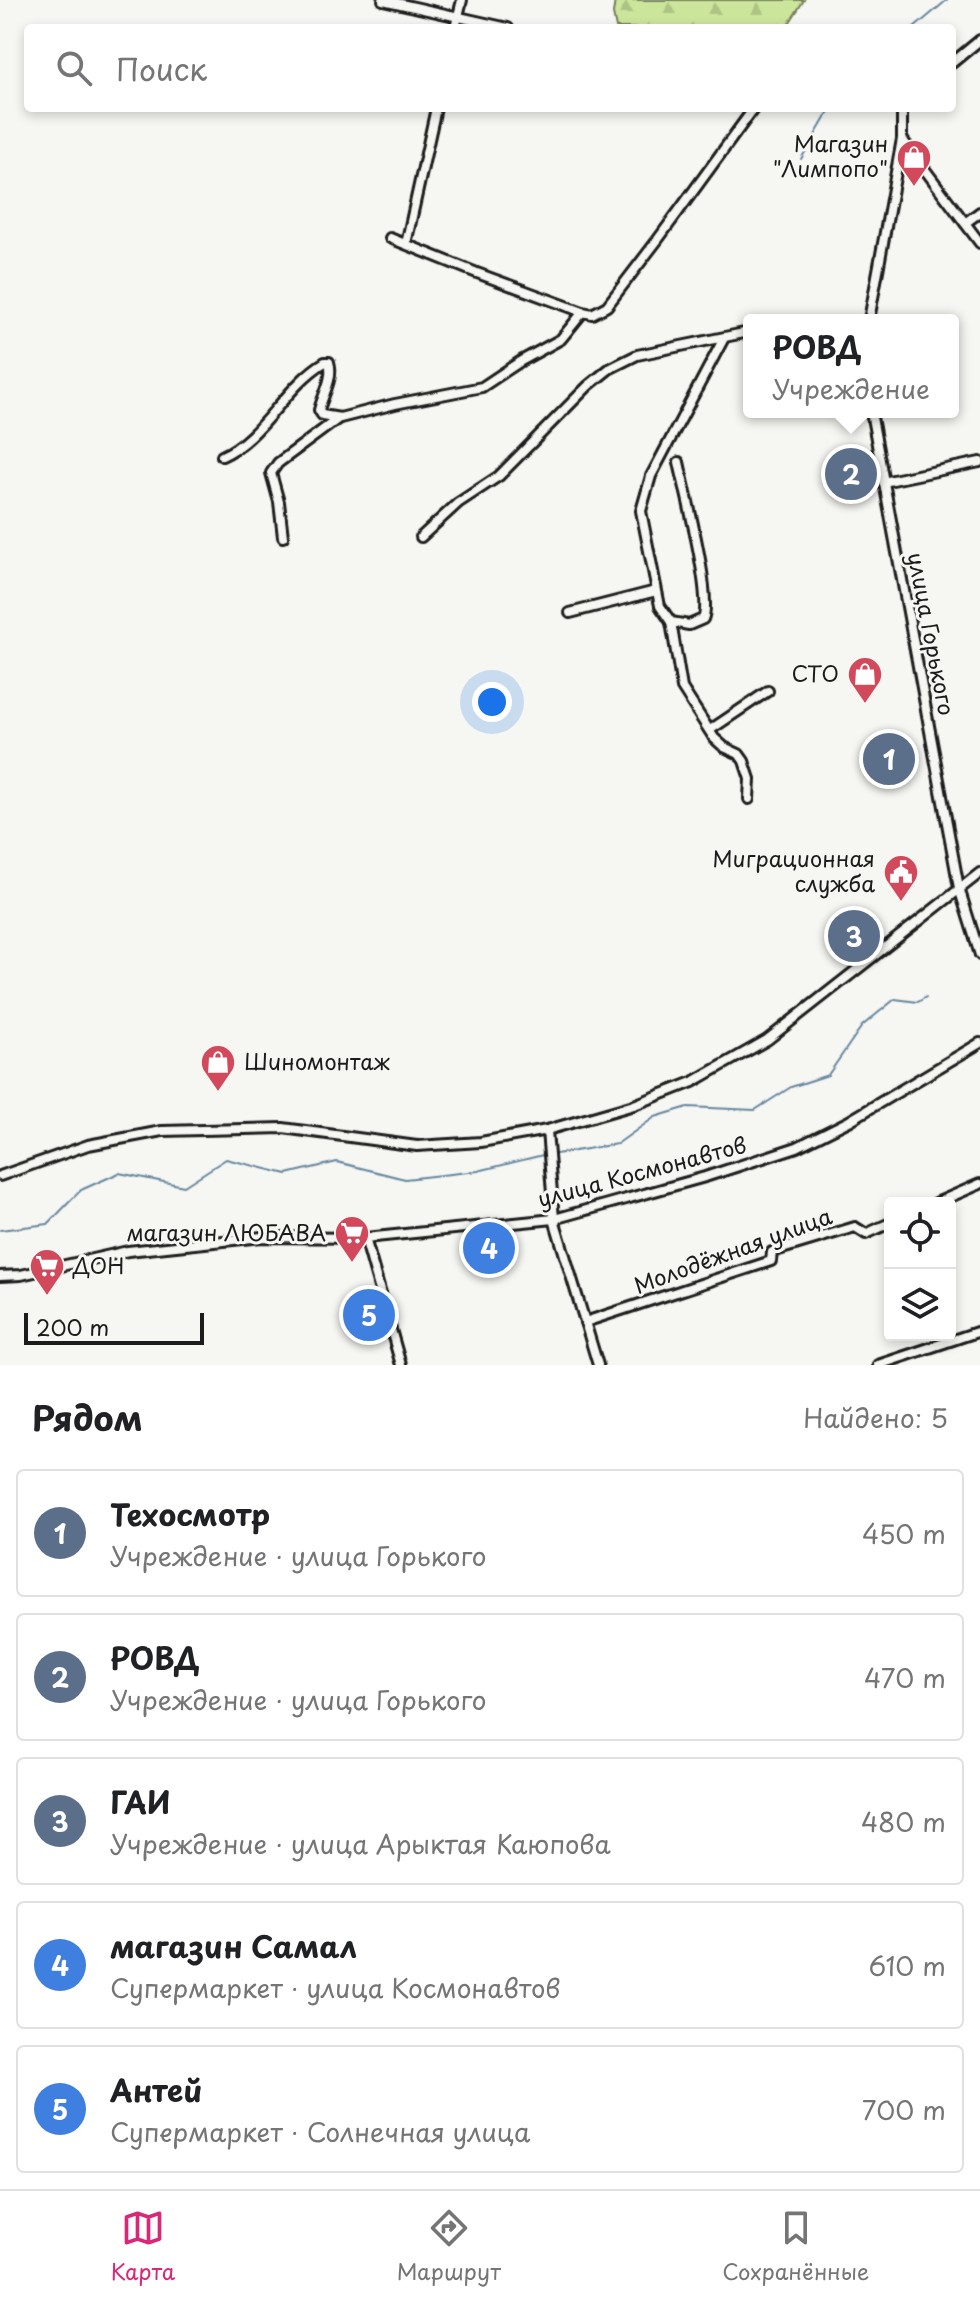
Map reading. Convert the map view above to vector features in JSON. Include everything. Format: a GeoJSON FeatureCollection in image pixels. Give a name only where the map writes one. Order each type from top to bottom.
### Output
{"type":"FeatureCollection","features":[{"type":"Feature","properties":{"kind":"street"},"geometry":{"type":"LineString","coordinates":[[383,0],[490,24]]}},
{"type":"Feature","properties":{"kind":"street"},"geometry":{"type":"LineString","coordinates":[[456,24],[462,0]]}},
{"type":"Feature","properties":{"kind":"street"},"geometry":{"type":"LineString","coordinates":[[956,60],[980,40]]}},
{"type":"Feature","properties":{"kind":"street"},"geometry":{"type":"LineString","coordinates":[[406,244],[435,112]]}},
{"type":"Feature","properties":{"kind":"street"},"geometry":{"type":"LineString","coordinates":[[390,238],[592,314],[607,306],[751,112]]}},
{"type":"Feature","properties":{"kind":"street"},"geometry":{"type":"LineString","coordinates":[[870,314],[902,139],[901,112]]}},
{"type":"Feature","properties":{"kind":"street"},"geometry":{"type":"LineString","coordinates":[[902,139],[980,243]]}},
{"type":"Feature","properties":{"kind":"street"},"geometry":{"type":"LineString","coordinates":[[965,223],[980,212]]}},
{"type":"Feature","properties":{"kind":"street"},"geometry":{"type":"LineString","coordinates":[[283,537],[279,502],[271,473],[278,463],[340,418],[482,387],[561,339],[583,312]]}},
{"type":"Feature","properties":{"kind":"street"},"geometry":{"type":"LineString","coordinates":[[421,537],[458,503],[499,476],[588,386],[609,369],[637,355],[743,333]]}},
{"type":"Feature","properties":{"kind":"street"},"geometry":{"type":"LineString","coordinates":[[724,338],[651,476],[641,511],[660,606],[671,622],[682,688],[714,738],[739,754],[744,761],[750,779],[749,799]]}},
{"type":"Feature","properties":{"kind":"street"},"geometry":{"type":"LineString","coordinates":[[222,456],[233,452],[298,382],[325,362],[332,366],[319,410],[322,415],[340,418]]}},
{"type":"Feature","properties":{"kind":"street","name":"улица Горького"},"geometry":{"type":"LineString","coordinates":[[872,418],[959,888],[980,955]]}},
{"type":"Feature","properties":{"kind":"street"},"geometry":{"type":"LineString","coordinates":[[671,622],[689,625],[703,619],[707,611],[679,462]]}},
{"type":"Feature","properties":{"kind":"street"},"geometry":{"type":"LineString","coordinates":[[883,482],[980,462]]}},
{"type":"Feature","properties":{"kind":"street"},"geometry":{"type":"LineString","coordinates":[[570,613],[656,591]]}},
{"type":"Feature","properties":{"kind":"street"},"geometry":{"type":"LineString","coordinates":[[710,730],[768,691]]}},
{"type":"Feature","properties":{"kind":"street"},"geometry":{"type":"LineString","coordinates":[[0,1176],[88,1145],[162,1131],[283,1128],[417,1146],[481,1142],[547,1130],[634,1105],[693,1082],[767,1040],[980,873]]}},
{"type":"Feature","properties":{"kind":"street","name":"улица Космонавтов"},"geometry":{"type":"LineString","coordinates":[[0,1276],[21,1275],[128,1251],[262,1237],[365,1238],[554,1219],[705,1177],[797,1147],[849,1121],[980,1043]]}},
{"type":"Feature","properties":{"kind":"street"},"geometry":{"type":"LineString","coordinates":[[547,1130],[554,1219],[598,1365]]}},
{"type":"Feature","properties":{"kind":"street"},"geometry":{"type":"LineString","coordinates":[[950,1197],[980,1184]]}},
{"type":"Feature","properties":{"kind":"street","name":"Молодёжная улица"},"geometry":{"type":"LineString","coordinates":[[585,1322],[771,1261],[772,1252],[855,1227],[866,1234],[884,1226]]}},
{"type":"Feature","properties":{"kind":"street"},"geometry":{"type":"LineString","coordinates":[[365,1238],[401,1365]]}},
{"type":"Feature","properties":{"kind":"street"},"geometry":{"type":"LineString","coordinates":[[878,1365],[980,1331]]}},
{"type":"Feature","properties":{"kind":"green space"},"geometry":{"type":"Polygon","coordinates":[[[615,0],[804,0],[789,24],[615,24],[615,0]]]}},
{"type":"Feature","properties":{"kind":"waterway"},"geometry":{"type":"LineString","coordinates":[[919,24],[947,0]]}},
{"type":"Feature","properties":{"kind":"waterway"},"geometry":{"type":"LineString","coordinates":[[801,159],[829,112]]}},
{"type":"Feature","properties":{"kind":"waterway"},"geometry":{"type":"LineString","coordinates":[[556,1154],[617,1144],[655,1117],[688,1107],[755,1110],[791,1087],[828,1075],[862,1026],[895,999],[918,1002],[926,997]]}},
{"type":"Feature","properties":{"kind":"waterway"},"geometry":{"type":"LineString","coordinates":[[0,1230],[48,1224],[81,1190],[119,1173],[184,1186],[226,1159],[287,1174],[337,1162],[405,1179],[478,1171],[543,1155]]}},
{"type":"Feature","properties":{"kind":"place","name":"Магазин \"Лимпопо\""},"geometry":{"type":"Point","coordinates":[914,188]}},
{"type":"Feature","properties":{"kind":"place","name":"РОВД"},"geometry":{"type":"Point","coordinates":[851,474]}},
{"type":"Feature","properties":{"kind":"place","name":"СТО"},"geometry":{"type":"Point","coordinates":[865,705]}},
{"type":"Feature","properties":{"kind":"place","name":"Техосмотр"},"geometry":{"type":"Point","coordinates":[889,759]}},
{"type":"Feature","properties":{"kind":"place","name":"Миграционная служба"},"geometry":{"type":"Point","coordinates":[901,903]}},
{"type":"Feature","properties":{"kind":"place","name":"ГАИ"},"geometry":{"type":"Point","coordinates":[854,936]}},
{"type":"Feature","properties":{"kind":"place","name":"Шиномонтаж"},"geometry":{"type":"Point","coordinates":[218,1093]}},
{"type":"Feature","properties":{"kind":"place","name":"магазин Самал"},"geometry":{"type":"Point","coordinates":[489,1248]}},
{"type":"Feature","properties":{"kind":"place","name":"магазин ЛЮБАВА"},"geometry":{"type":"Point","coordinates":[352,1264]}},
{"type":"Feature","properties":{"kind":"place","name":"ДОН"},"geometry":{"type":"Point","coordinates":[47,1297]}},
{"type":"Feature","properties":{"kind":"place","name":"Антей"},"geometry":{"type":"Point","coordinates":[369,1315]}}]}
